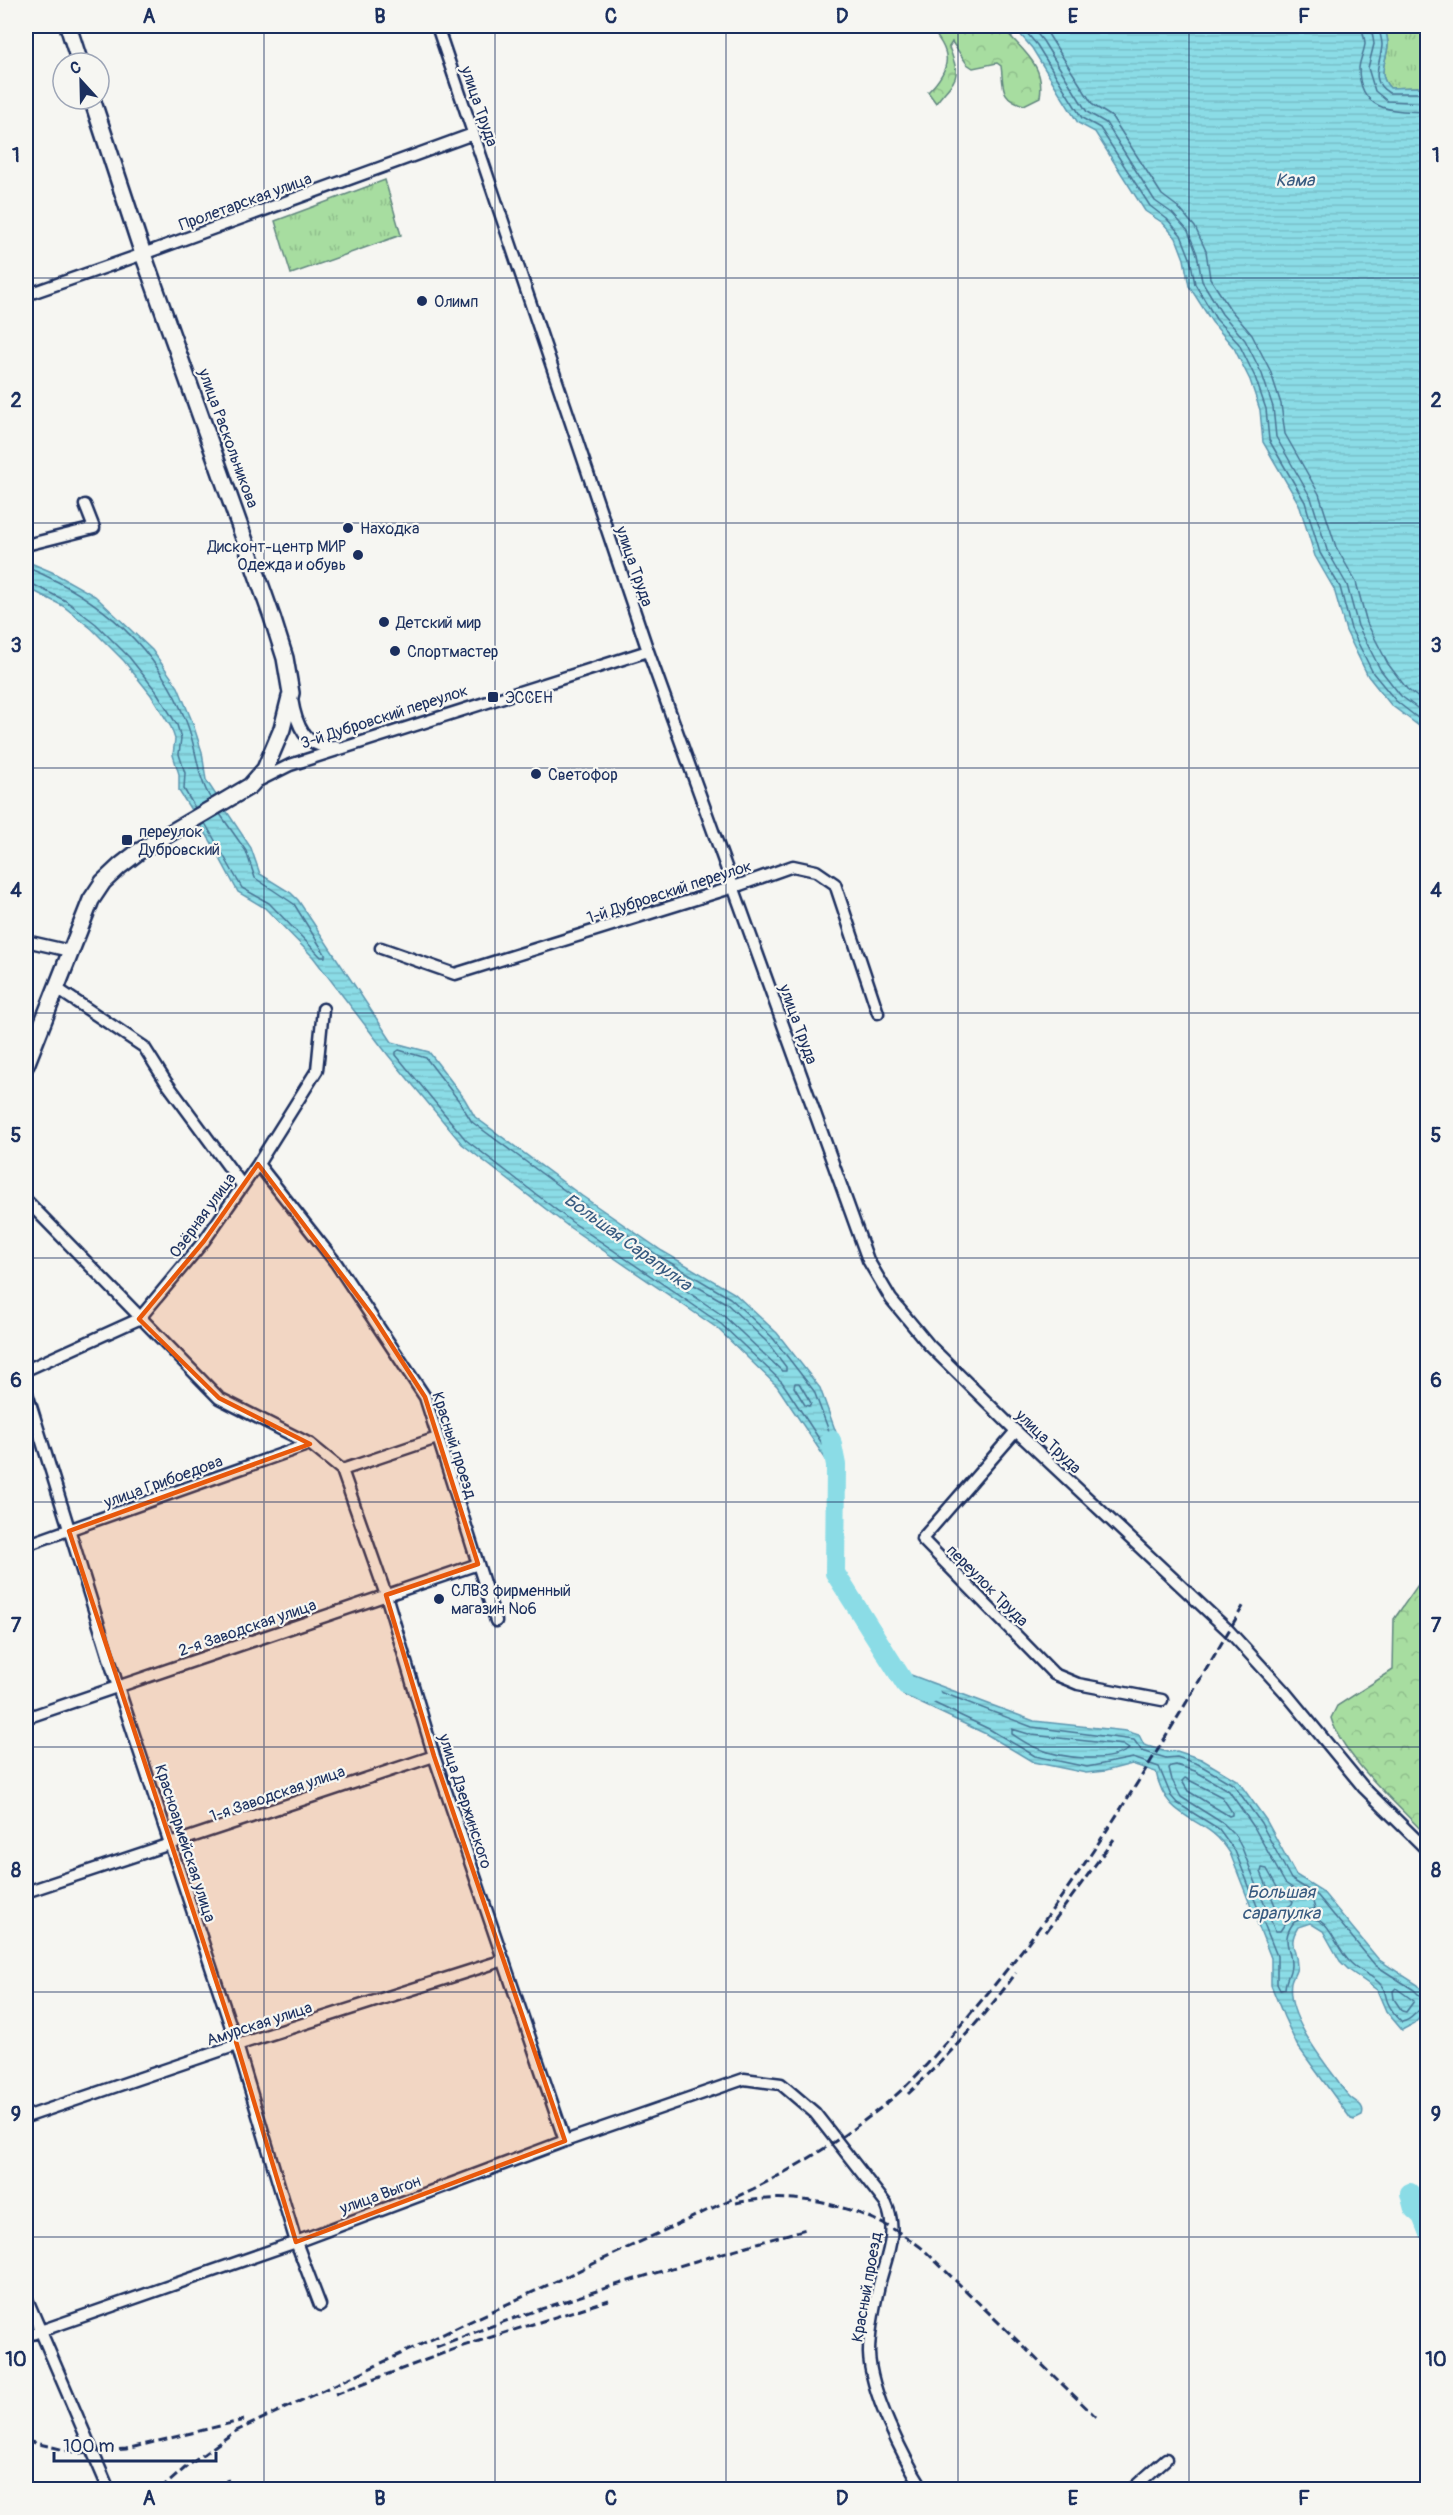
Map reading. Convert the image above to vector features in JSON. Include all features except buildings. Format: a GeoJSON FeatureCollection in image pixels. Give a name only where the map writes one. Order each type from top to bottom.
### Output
{"type":"FeatureCollection","features":[{"type":"Feature","properties":{"kind":"main road"},"geometry":{"type":"LineString","coordinates":[[68,26],[76,51]]}},
{"type":"Feature","properties":{"kind":"main road","name":"улица Раскольникова"},"geometry":{"type":"LineString","coordinates":[[96,111],[143,254],[285,658],[291,693],[275,747],[265,769],[244,789]]}},
{"type":"Feature","properties":{"kind":"main road"},"geometry":{"type":"LineString","coordinates":[[26,1065],[70,951],[92,900],[103,882],[138,852],[244,789]]}},
{"type":"Feature","properties":{"kind":"street","name":"улица Труда"},"geometry":{"type":"LineString","coordinates":[[437,26],[648,651],[868,1260],[891,1299],[929,1345],[1016,1431],[1228,1631],[1284,1691],[1364,1788],[1428,1851]]}},
{"type":"Feature","properties":{"kind":"street","name":"Пролетарская улица"},"geometry":{"type":"LineString","coordinates":[[26,295],[473,134]]}},
{"type":"Feature","properties":{"kind":"street"},"geometry":{"type":"LineString","coordinates":[[26,545],[94,528],[85,505]]}},
{"type":"Feature","properties":{"kind":"street","name":"3-й Дубровский переулок"},"geometry":{"type":"LineString","coordinates":[[244,789],[290,765],[648,651]]}},
{"type":"Feature","properties":{"kind":"street"},"geometry":{"type":"LineString","coordinates":[[291,693],[295,720],[305,736],[330,748],[345,747]]}},
{"type":"Feature","properties":{"kind":"street","name":"1-й Дубровский переулок"},"geometry":{"type":"LineString","coordinates":[[381,948],[455,974],[734,887],[793,866],[816,871],[835,884],[878,1012]]}},
{"type":"Feature","properties":{"kind":"street"},"geometry":{"type":"LineString","coordinates":[[26,941],[70,951]]}},
{"type":"Feature","properties":{"kind":"street"},"geometry":{"type":"LineString","coordinates":[[56,988],[144,1047],[166,1082],[242,1185]]}},
{"type":"Feature","properties":{"kind":"street","name":"Озёрная улица"},"geometry":{"type":"LineString","coordinates":[[26,1370],[139,1319],[204,1241],[258,1164],[317,1070],[323,1010]]}},
{"type":"Feature","properties":{"kind":"street","name":"Красный проезд"},"geometry":{"type":"LineString","coordinates":[[258,1164],[336,1263],[425,1397],[496,1621]]}},
{"type":"Feature","properties":{"kind":"street"},"geometry":{"type":"LineString","coordinates":[[26,1200],[139,1319],[219,1398],[310,1444],[342,1470],[438,1438]]}},
{"type":"Feature","properties":{"kind":"street","name":"Красноармейская улица"},"geometry":{"type":"LineString","coordinates":[[26,1390],[118,1687],[237,2045],[296,2242],[320,2305]]}},
{"type":"Feature","properties":{"kind":"street","name":"переулок Труда"},"geometry":{"type":"LineString","coordinates":[[1016,1431],[922,1539],[1054,1674],[1078,1684],[1162,1700]]}},
{"type":"Feature","properties":{"kind":"street","name":"улица Грибоедова"},"geometry":{"type":"LineString","coordinates":[[26,1545],[310,1444]]}},
{"type":"Feature","properties":{"kind":"street","name":"улица Дзержинского"},"geometry":{"type":"LineString","coordinates":[[342,1470],[386,1595],[434,1756],[565,2141]]}},
{"type":"Feature","properties":{"kind":"street","name":"2-я Заводская улица"},"geometry":{"type":"LineString","coordinates":[[26,1718],[478,1564]]}},
{"type":"Feature","properties":{"kind":"street","name":"1-я Заводская улица"},"geometry":{"type":"LineString","coordinates":[[26,1892],[434,1756]]}},
{"type":"Feature","properties":{"kind":"street","name":"Амурская улица"},"geometry":{"type":"LineString","coordinates":[[26,2117],[237,2045],[504,1960]]}},
{"type":"Feature","properties":{"kind":"street","name":"Красный проезд"},"geometry":{"type":"LineString","coordinates":[[744,2079],[781,2084],[815,2113],[891,2213],[892,2240],[870,2333],[870,2365],[893,2429],[910,2468],[924,2490]]}},
{"type":"Feature","properties":{"kind":"street","name":"улица Выгон"},"geometry":{"type":"LineString","coordinates":[[26,2336],[296,2242],[565,2141],[744,2079]]}},
{"type":"Feature","properties":{"kind":"street"},"geometry":{"type":"LineString","coordinates":[[26,2297],[109,2490]]}},
{"type":"Feature","properties":{"kind":"street"},"geometry":{"type":"LineString","coordinates":[[1131,2490],[1166,2459]]}},
{"type":"Feature","properties":{"kind":"highlighted area"},"geometry":{"type":"Polygon","coordinates":[[[258,1164],[372,1315],[425,1397],[478,1564],[386,1595],[434,1756],[565,2141],[296,2242],[237,2045],[69,1531],[310,1444],[219,1398],[139,1319],[204,1241],[258,1164]]]}},
{"type":"Feature","properties":{"kind":"green space"},"geometry":{"type":"Polygon","coordinates":[[[928,26],[1002,26],[1030,57],[1035,66],[1041,85],[1040,97],[1024,105],[1010,99],[1004,90],[1001,66],[997,63],[973,68],[967,64],[952,42],[949,47],[955,66],[955,78],[936,103],[928,92],[942,75],[946,59],[942,43],[928,26]]]}},
{"type":"Feature","properties":{"kind":"green space"},"geometry":{"type":"Polygon","coordinates":[[[1384,26],[1427,26],[1427,90],[1418,87],[1390,88],[1386,83],[1383,67],[1388,45],[1384,26]]]}},
{"type":"Feature","properties":{"kind":"green space"},"geometry":{"type":"Polygon","coordinates":[[[385,180],[401,235],[291,274],[275,221],[385,180]]]}},
{"type":"Feature","properties":{"kind":"green space"},"geometry":{"type":"Polygon","coordinates":[[[1427,1572],[1427,1836],[1359,1764],[1337,1733],[1331,1718],[1337,1706],[1393,1670],[1394,1619],[1427,1572]]]}},
{"type":"Feature","properties":{"kind":"water","name":"Кама"},"geometry":{"type":"Polygon","coordinates":[[[1013,26],[1384,26],[1388,45],[1383,67],[1386,83],[1390,88],[1418,87],[1427,90],[1427,736],[1423,729],[1391,705],[1368,676],[1346,631],[1334,589],[1315,556],[1299,504],[1263,442],[1260,410],[1250,380],[1234,348],[1212,322],[1189,286],[1184,259],[1176,238],[1163,223],[1145,211],[1095,132],[1078,123],[1032,48],[1013,26]]]}},
{"type":"Feature","properties":{"kind":"water"},"geometry":{"type":"Polygon","coordinates":[[[26,561],[52,572],[95,596],[152,650],[178,687],[202,752],[206,780],[251,848],[260,874],[291,893],[298,900],[392,1042],[429,1052],[464,1098],[475,1117],[582,1196],[662,1251],[734,1293],[777,1333],[820,1388],[838,1438],[840,1465],[829,1464],[777,1386],[717,1328],[569,1227],[462,1144],[388,1055],[313,957],[265,908],[238,892],[210,840],[179,791],[179,774],[173,755],[175,739],[171,727],[151,695],[124,661],[92,629],[63,606],[26,587],[26,561]]]}},
{"type":"Feature","properties":{"kind":"water","name":"Большая сарапулка"},"geometry":{"type":"Polygon","coordinates":[[[911,1675],[1034,1721],[1126,1731],[1139,1735],[1144,1745],[1167,1752],[1177,1751],[1201,1759],[1238,1781],[1266,1820],[1296,1875],[1322,1891],[1379,1960],[1418,1985],[1427,1997],[1427,2009],[1415,2023],[1402,2030],[1386,2011],[1377,1990],[1340,1961],[1323,1931],[1310,1923],[1298,1927],[1293,1938],[1297,1960],[1291,1983],[1294,2008],[1314,2048],[1346,2092],[1361,2106],[1362,2116],[1351,2119],[1297,2045],[1271,1985],[1271,1958],[1230,1853],[1210,1831],[1178,1810],[1169,1801],[1161,1789],[1156,1772],[1132,1764],[1086,1773],[1033,1762],[986,1734],[903,1695],[911,1675]]]}},
{"type":"Feature","properties":{"kind":"waterway","name":"Большая Сарапулка"},"geometry":{"type":"LineString","coordinates":[[831,1440],[836,1465],[835,1573],[906,1685],[930,1694]]}},
{"type":"Feature","properties":{"kind":"waterway","name":"Большая Сарапулка"},"geometry":{"type":"LineString","coordinates":[[1410,2193],[1414,2209],[1422,2216],[1428,2231]]}},
{"type":"Feature","properties":{"kind":"railway"},"geometry":{"type":"LineString","coordinates":[[160,2490],[185,2468],[234,2432],[753,2189],[820,2151],[883,2106],[907,2085],[939,2050],[1047,1917],[1117,1815],[1245,1603]]}},
{"type":"Feature","properties":{"kind":"railway"},"geometry":{"type":"LineString","coordinates":[[1046,1932],[1114,1839]]}},
{"type":"Feature","properties":{"kind":"railway"},"geometry":{"type":"LineString","coordinates":[[908,2094],[965,2036],[1016,1973]]}},
{"type":"Feature","properties":{"kind":"railway"},"geometry":{"type":"LineString","coordinates":[[736,2203],[761,2199],[810,2201],[859,2213],[903,2235],[923,2249],[1096,2417]]}},
{"type":"Feature","properties":{"kind":"railway"},"geometry":{"type":"LineString","coordinates":[[436,2347],[573,2299],[806,2229]]}},
{"type":"Feature","properties":{"kind":"railway"},"geometry":{"type":"LineString","coordinates":[[335,2394],[460,2347],[609,2300]]}},
{"type":"Feature","properties":{"kind":"railway"},"geometry":{"type":"LineString","coordinates":[[26,2441],[78,2453],[126,2449],[244,2420]]}},
{"type":"Feature","properties":{"kind":"railway"},"geometry":{"type":"LineString","coordinates":[[200,2490],[229,2480]]}},
{"type":"Feature","properties":{"kind":"place","name":"Олимп"},"geometry":{"type":"Point","coordinates":[422,301]}},
{"type":"Feature","properties":{"kind":"place","name":"Находка"},"geometry":{"type":"Point","coordinates":[348,528]}},
{"type":"Feature","properties":{"kind":"place","name":"Дисконт-центр МИР Одежда и обувь"},"geometry":{"type":"Point","coordinates":[358,555]}},
{"type":"Feature","properties":{"kind":"place","name":"Детский мир"},"geometry":{"type":"Point","coordinates":[384,622]}},
{"type":"Feature","properties":{"kind":"place","name":"Спортмастер"},"geometry":{"type":"Point","coordinates":[395,651]}},
{"type":"Feature","properties":{"kind":"place","name":"ЭССЕН"},"geometry":{"type":"Point","coordinates":[493,697]}},
{"type":"Feature","properties":{"kind":"place","name":"Светофор"},"geometry":{"type":"Point","coordinates":[536,774]}},
{"type":"Feature","properties":{"kind":"place","name":"переулок Дубровский"},"geometry":{"type":"Point","coordinates":[127,840]}},
{"type":"Feature","properties":{"kind":"place","name":"СЛВЗ фирменный магазин №6"},"geometry":{"type":"Point","coordinates":[439,1599]}}]}
